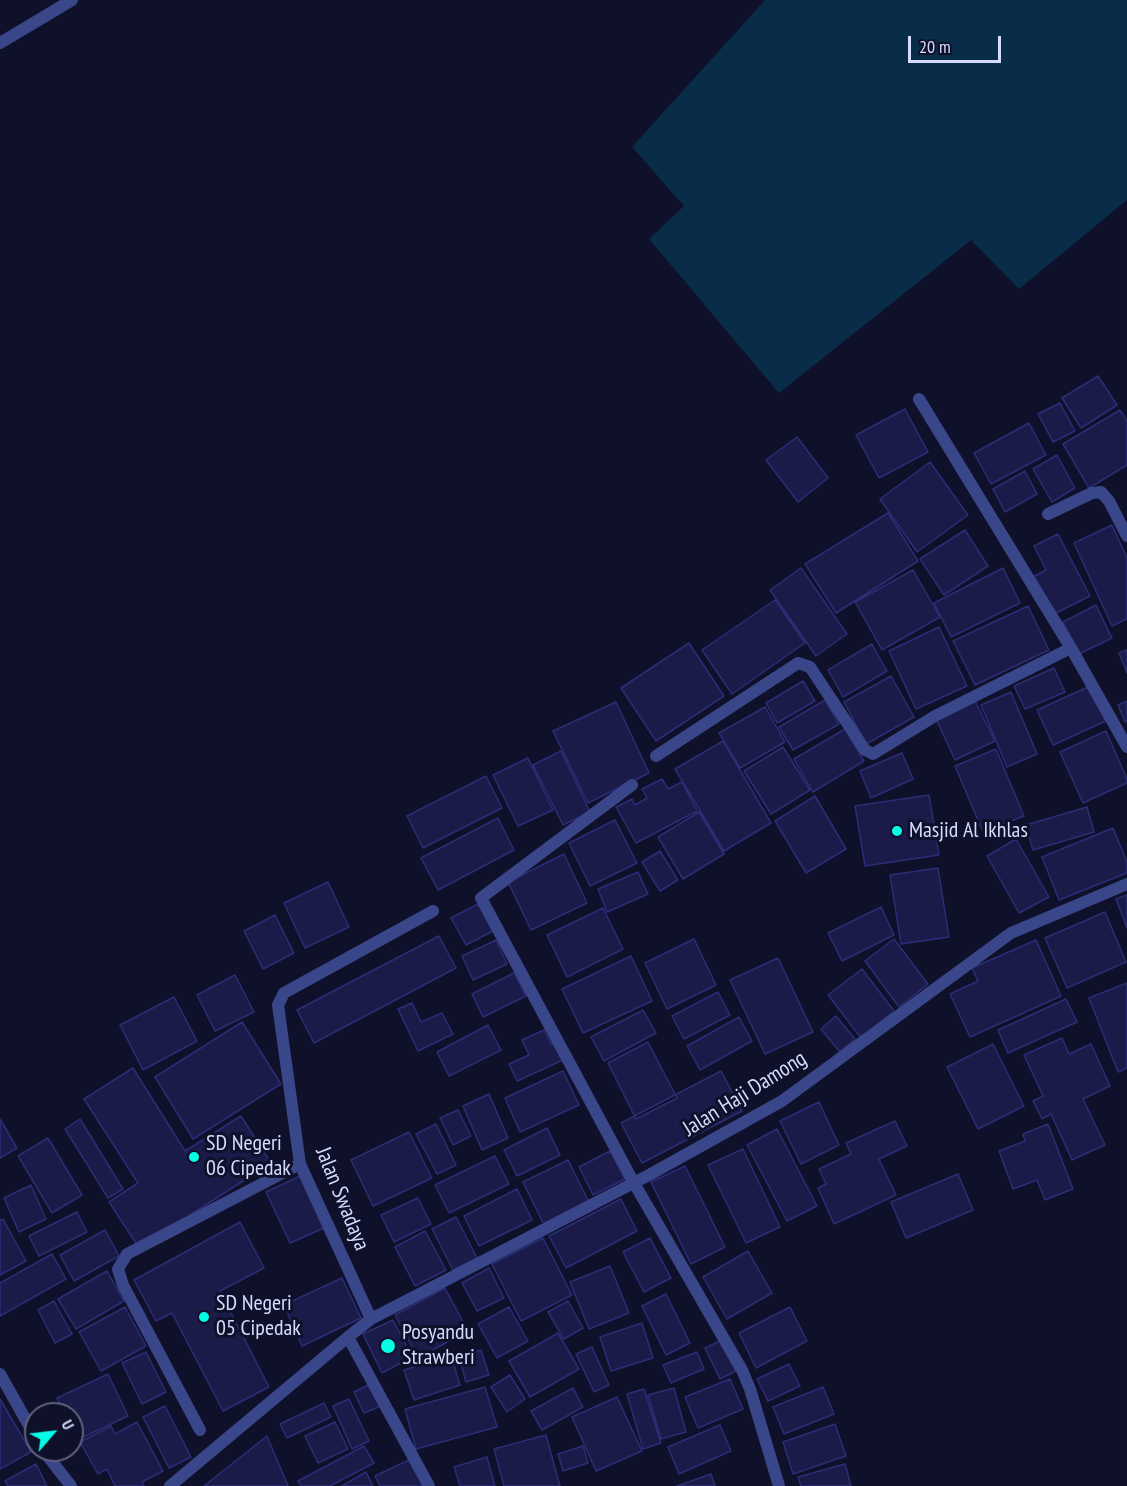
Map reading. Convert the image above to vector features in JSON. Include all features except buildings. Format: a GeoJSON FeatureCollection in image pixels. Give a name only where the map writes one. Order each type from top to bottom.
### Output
{"type":"FeatureCollection","features":[{"type":"Feature","properties":{"kind":"street"},"geometry":{"type":"LineString","coordinates":[[0,43],[72,0]]}},
{"type":"Feature","properties":{"kind":"street"},"geometry":{"type":"LineString","coordinates":[[919,399],[1071,648],[1127,747]]}},
{"type":"Feature","properties":{"kind":"street"},"geometry":{"type":"LineString","coordinates":[[1048,514],[1092,493],[1101,492],[1109,501],[1127,536]]}},
{"type":"Feature","properties":{"kind":"street"},"geometry":{"type":"LineString","coordinates":[[656,756],[798,663],[810,667],[865,750],[873,754],[935,716],[1071,648]]}},
{"type":"Feature","properties":{"kind":"street"},"geometry":{"type":"LineString","coordinates":[[632,785],[481,898],[634,1183],[742,1370],[750,1389],[779,1486]]}},
{"type":"Feature","properties":{"kind":"street","name":"Jalan Haji Damong"},"geometry":{"type":"LineString","coordinates":[[370,1319],[634,1183],[782,1101],[1011,933],[1127,884]]}},
{"type":"Feature","properties":{"kind":"street","name":"Jalan Swadaya"},"geometry":{"type":"LineString","coordinates":[[370,1319],[300,1164],[278,1005],[284,993],[433,911]]}},
{"type":"Feature","properties":{"kind":"street"},"geometry":{"type":"LineString","coordinates":[[200,1430],[123,1285],[118,1269],[128,1254],[300,1164]]}},
{"type":"Feature","properties":{"kind":"street"},"geometry":{"type":"LineString","coordinates":[[170,1486],[370,1319]]}},
{"type":"Feature","properties":{"kind":"street"},"geometry":{"type":"LineString","coordinates":[[348,1337],[429,1486]]}},
{"type":"Feature","properties":{"kind":"street"},"geometry":{"type":"LineString","coordinates":[[0,1374],[24,1417]]}},
{"type":"Feature","properties":{"kind":"street"},"geometry":{"type":"LineString","coordinates":[[52,1462],[71,1486]]}},
{"type":"Feature","properties":{"kind":"water"},"geometry":{"type":"Polygon","coordinates":[[[765,0],[1127,0],[1127,200],[1019,289],[971,240],[779,393],[649,239],[684,206],[632,147],[765,0]]]}},
{"type":"Feature","properties":{"kind":"place","name":"Masjid Al Ikhlas"},"geometry":{"type":"Point","coordinates":[897,831]}},
{"type":"Feature","properties":{"kind":"place","name":"SD Negeri 06 Cipedak"},"geometry":{"type":"Point","coordinates":[194,1157]}},
{"type":"Feature","properties":{"kind":"place","name":"SD Negeri 05 Cipedak"},"geometry":{"type":"Point","coordinates":[204,1317]}},
{"type":"Feature","properties":{"kind":"place","name":"Posyandu Strawberi"},"geometry":{"type":"Point","coordinates":[388,1346]}}]}
